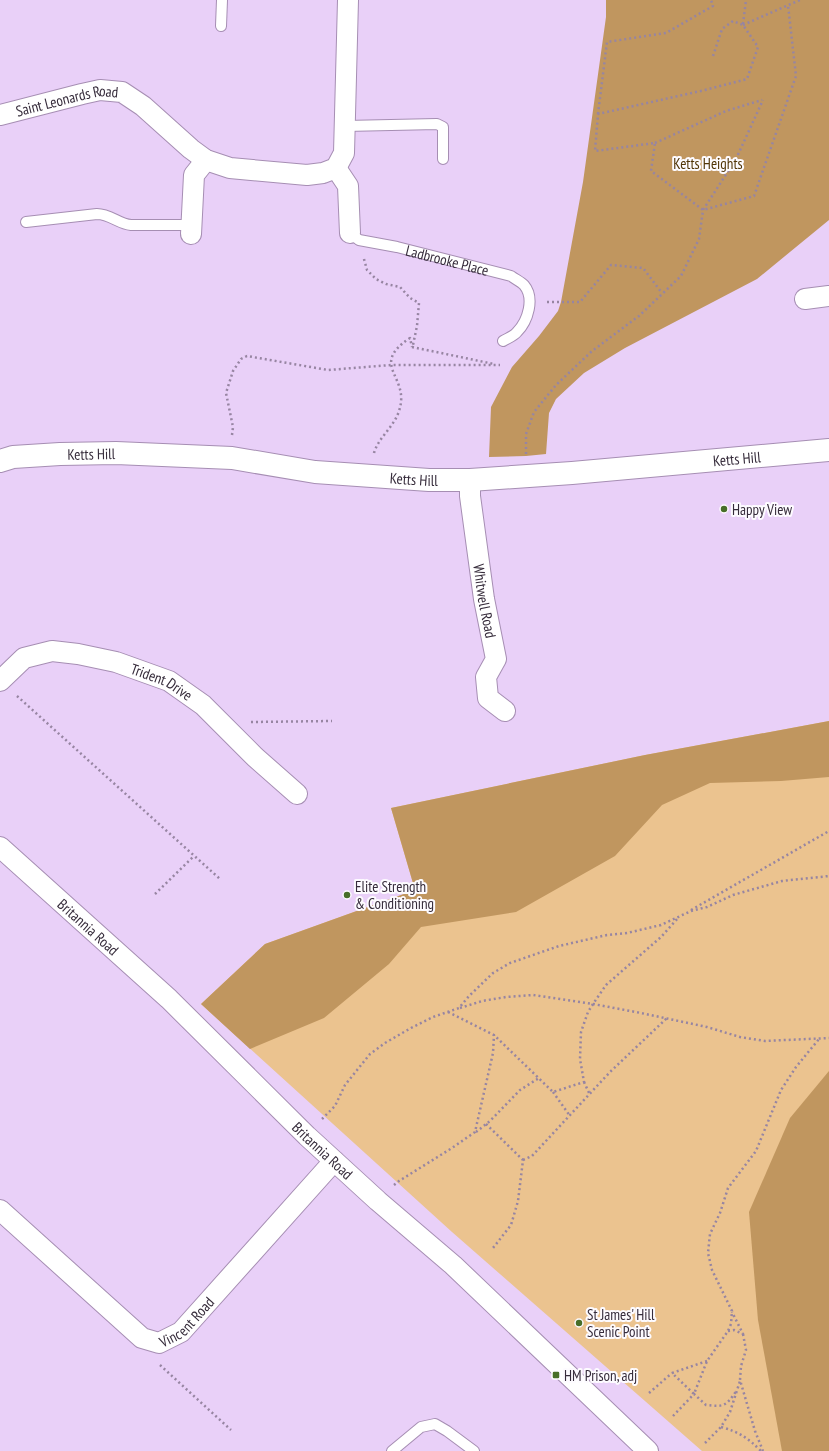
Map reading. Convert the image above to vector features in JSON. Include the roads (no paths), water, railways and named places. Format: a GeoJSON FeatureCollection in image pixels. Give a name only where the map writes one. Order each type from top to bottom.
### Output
{"type":"FeatureCollection","features":[{"type":"Feature","properties":{"kind":"main road","name":"Ketts Hill"},"geometry":{"type":"LineString","coordinates":[[0,461],[13,457],[60,454],[124,454],[232,458],[315,472],[429,480],[470,480],[829,450]]}},
{"type":"Feature","properties":{"kind":"street"},"geometry":{"type":"LineString","coordinates":[[336,168],[344,153],[348,0]]}},
{"type":"Feature","properties":{"kind":"street","name":"Saint Leonards Road"},"geometry":{"type":"LineString","coordinates":[[0,115],[100,90],[122,92],[143,106],[191,149],[206,160],[230,168],[307,174],[323,173],[336,168]]}},
{"type":"Feature","properties":{"kind":"street"},"geometry":{"type":"LineString","coordinates":[[191,230],[194,175],[206,160]]}},
{"type":"Feature","properties":{"kind":"street","name":"Ladbrooke Place"},"geometry":{"type":"LineString","coordinates":[[336,168],[348,186],[350,233]]}},
{"type":"Feature","properties":{"kind":"street"},"geometry":{"type":"LineString","coordinates":[[805,299],[829,296]]}},
{"type":"Feature","properties":{"kind":"street","name":"Whitwell Road"},"geometry":{"type":"LineString","coordinates":[[470,480],[470,496],[484,599],[496,659],[486,677],[488,698],[505,711]]}},
{"type":"Feature","properties":{"kind":"street","name":"Trident Drive"},"geometry":{"type":"LineString","coordinates":[[0,681],[24,658],[52,651],[78,654],[116,662],[169,681],[203,706],[255,757],[297,794]]}},
{"type":"Feature","properties":{"kind":"street","name":"Britannia Road"},"geometry":{"type":"LineString","coordinates":[[0,847],[169,999],[307,1136],[378,1201],[453,1265],[648,1451]]}},
{"type":"Feature","properties":{"kind":"street","name":"Vincent Road"},"geometry":{"type":"LineString","coordinates":[[0,1210],[142,1338],[159,1344],[181,1332],[334,1161]]}},
{"type":"Feature","properties":{"kind":"lane"},"geometry":{"type":"LineString","coordinates":[[221,26],[222,0]]}},
{"type":"Feature","properties":{"kind":"lane"},"geometry":{"type":"LineString","coordinates":[[345,126],[437,124],[443,127],[443,159]]}},
{"type":"Feature","properties":{"kind":"lane"},"geometry":{"type":"LineString","coordinates":[[26,222],[104,214],[123,224],[191,230]]}},
{"type":"Feature","properties":{"kind":"lane","name":"Ladbrooke Place"},"geometry":{"type":"LineString","coordinates":[[350,233],[359,240],[397,247],[511,276],[524,284],[528,291],[530,301],[524,323],[516,334],[504,340]]}},
{"type":"Feature","properties":{"kind":"lane"},"geometry":{"type":"LineString","coordinates":[[392,1451],[421,1427],[434,1424],[448,1431],[474,1451]]}},
{"type":"Feature","properties":{"kind":"place","name":"Happy View"},"geometry":{"type":"Point","coordinates":[724,509]}},
{"type":"Feature","properties":{"kind":"place","name":"Elite Strength & Conditioning"},"geometry":{"type":"Point","coordinates":[347,895]}},
{"type":"Feature","properties":{"kind":"place","name":"St James' Hill Scenic Point"},"geometry":{"type":"Point","coordinates":[579,1323]}},
{"type":"Feature","properties":{"kind":"place","name":"HM Prison, adj"},"geometry":{"type":"Point","coordinates":[556,1375]}},
{"type":"Feature","properties":{"kind":"park label","name":"Ketts Heights"},"geometry":{"type":"Point","coordinates":[708,163]}}]}
